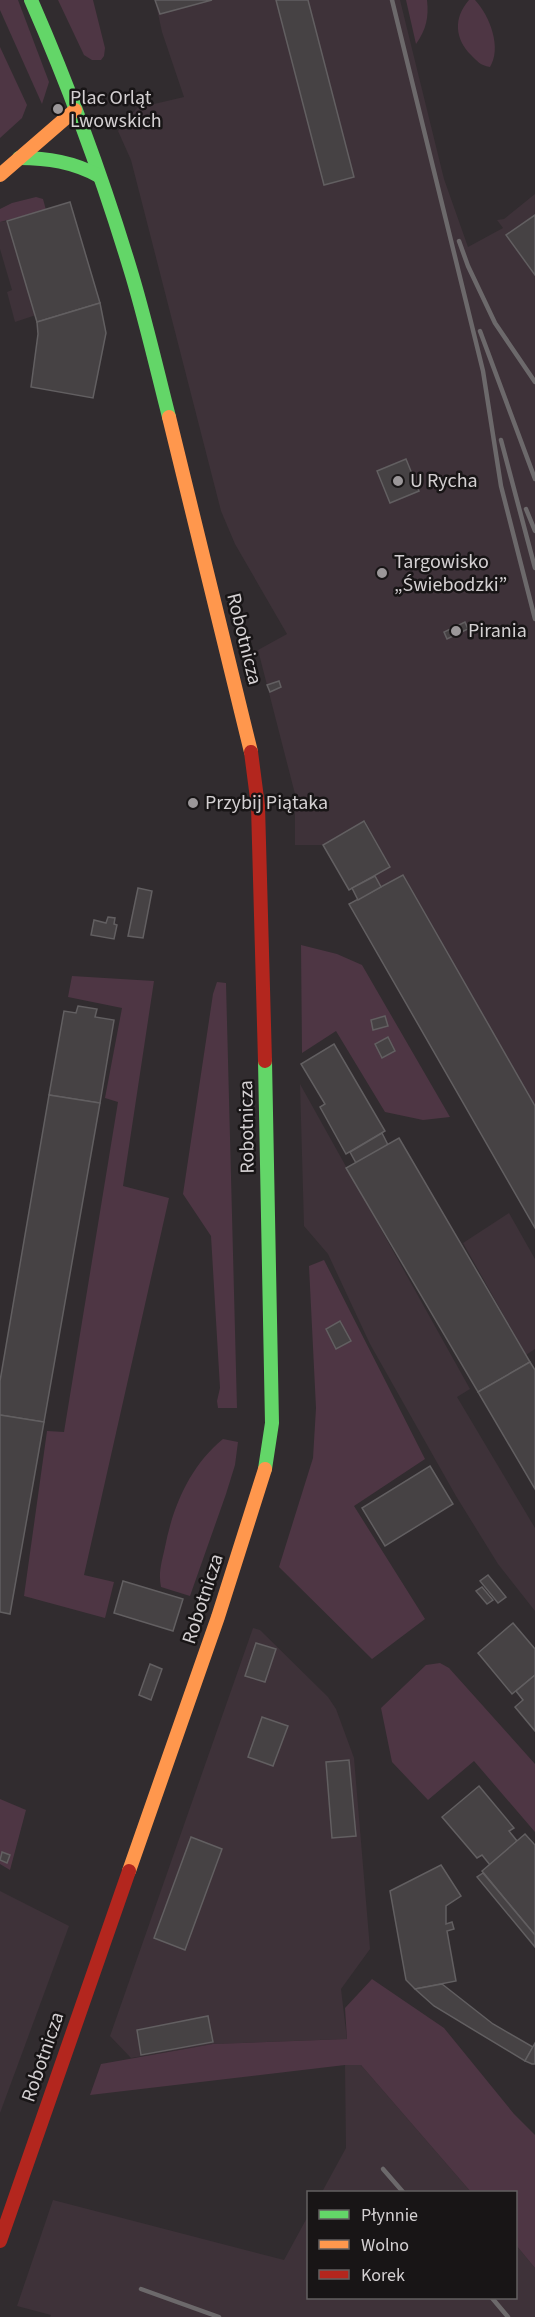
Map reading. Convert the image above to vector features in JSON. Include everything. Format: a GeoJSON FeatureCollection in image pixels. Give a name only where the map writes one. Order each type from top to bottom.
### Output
{"type":"FeatureCollection","features":[{"type":"Feature","properties":{"kind":"street","name":"Robotnicza"},"geometry":{"type":"LineString","coordinates":[[0,2241],[218,1617],[266,1467],[272,1423],[263,961],[258,806],[253,761],[191,501],[132,276],[99,176],[55,55],[32,0]]}},
{"type":"Feature","properties":{"kind":"street"},"geometry":{"type":"LineString","coordinates":[[0,175],[75,110]]}},
{"type":"Feature","properties":{"kind":"street"},"geometry":{"type":"LineString","coordinates":[[20,158],[45,157],[63,160],[82,166],[99,176]]}},
{"type":"Feature","properties":{"kind":"shaded area"},"geometry":{"type":"Polygon","coordinates":[[[0,0],[18,0],[49,82],[42,104],[0,10],[0,0]]]}},
{"type":"Feature","properties":{"kind":"shaded area"},"geometry":{"type":"Polygon","coordinates":[[[58,0],[93,0],[105,48],[101,60],[92,60],[84,55],[58,0]]]}},
{"type":"Feature","properties":{"kind":"shaded area","name":"Targowisko „Świebodzki”"},"geometry":{"type":"Polygon","coordinates":[[[155,0],[400,0],[444,179],[468,247],[503,228],[497,220],[504,219],[535,194],[535,1106],[403,875],[381,887],[375,876],[390,867],[365,821],[323,845],[295,845],[295,794],[258,650],[287,634],[235,544],[221,511],[131,160],[118,131],[137,108],[184,97],[162,32],[155,0]]]}},
{"type":"Feature","properties":{"kind":"shaded area"},"geometry":{"type":"Polygon","coordinates":[[[406,0],[427,0],[426,23],[416,44],[406,0]]]}},
{"type":"Feature","properties":{"kind":"shaded area"},"geometry":{"type":"Polygon","coordinates":[[[469,0],[475,0],[493,32],[495,51],[490,67],[479,63],[471,55],[459,35],[460,14],[469,0]]]}},
{"type":"Feature","properties":{"kind":"shaded area"},"geometry":{"type":"Polygon","coordinates":[[[0,47],[27,105],[22,118],[0,138],[0,47]]]}},
{"type":"Feature","properties":{"kind":"shaded area"},"geometry":{"type":"Polygon","coordinates":[[[36,197],[43,199],[46,210],[0,222],[0,209],[12,203],[36,197]]]}},
{"type":"Feature","properties":{"kind":"shaded area"},"geometry":{"type":"Polygon","coordinates":[[[7,221],[36,315],[15,322],[7,292],[12,290],[0,249],[0,222],[7,221]]]}},
{"type":"Feature","properties":{"kind":"shaded area"},"geometry":{"type":"Polygon","coordinates":[[[301,945],[337,954],[362,965],[450,1117],[423,1120],[385,1112],[336,1031],[302,1053],[301,945]]]}},
{"type":"Feature","properties":{"kind":"shaded area"},"geometry":{"type":"Polygon","coordinates":[[[72,976],[154,981],[123,1186],[169,1198],[84,1575],[114,1582],[105,1618],[24,1596],[47,1431],[64,1432],[118,1102],[105,1098],[122,1008],[68,997],[72,976]]]}},
{"type":"Feature","properties":{"kind":"shaded area"},"geometry":{"type":"Polygon","coordinates":[[[217,982],[226,983],[237,1408],[218,1408],[220,1388],[211,1236],[183,1194],[213,994],[217,982]]]}},
{"type":"Feature","properties":{"kind":"shaded area"},"geometry":{"type":"Polygon","coordinates":[[[300,1084],[470,1389],[457,1397],[535,1528],[535,1611],[498,1564],[456,1496],[370,1344],[328,1254],[304,1226],[300,1084]]]}},
{"type":"Feature","properties":{"kind":"shaded area"},"geometry":{"type":"Polygon","coordinates":[[[509,1213],[535,1259],[535,1349],[526,1355],[463,1243],[509,1213]]]}},
{"type":"Feature","properties":{"kind":"shaded area"},"geometry":{"type":"Polygon","coordinates":[[[324,1260],[425,1459],[354,1506],[425,1619],[372,1659],[279,1567],[313,1458],[316,1408],[309,1266],[324,1260]]]}},
{"type":"Feature","properties":{"kind":"shaded area"},"geometry":{"type":"Polygon","coordinates":[[[223,1439],[238,1442],[235,1465],[190,1596],[161,1587],[160,1577],[168,1532],[178,1502],[192,1474],[223,1439]]]}},
{"type":"Feature","properties":{"kind":"shaded area"},"geometry":{"type":"Polygon","coordinates":[[[253,1628],[260,1630],[328,1697],[336,1709],[354,1758],[370,1949],[341,1989],[347,2039],[213,2044],[131,2058],[110,2036],[253,1628]]]}},
{"type":"Feature","properties":{"kind":"shaded area"},"geometry":{"type":"Polygon","coordinates":[[[440,1663],[449,1668],[535,1764],[535,1832],[474,1761],[428,1800],[392,1762],[381,1708],[426,1665],[440,1663]]]}},
{"type":"Feature","properties":{"kind":"shaded area"},"geometry":{"type":"Polygon","coordinates":[[[0,1799],[26,1810],[10,1870],[0,1864],[0,1799]]]}},
{"type":"Feature","properties":{"kind":"shaded area"},"geometry":{"type":"Polygon","coordinates":[[[0,1891],[69,1926],[0,2113],[0,1891]]]}},
{"type":"Feature","properties":{"kind":"shaded area"},"geometry":{"type":"Polygon","coordinates":[[[372,1979],[444,2028],[514,2114],[535,2135],[535,2268],[517,2246],[517,2191],[470,2191],[361,2065],[90,2095],[101,2064],[213,2044],[347,2039],[345,2008],[372,1979]]]}},
{"type":"Feature","properties":{"kind":"shaded area"},"geometry":{"type":"Polygon","coordinates":[[[345,2065],[361,2065],[470,2191],[323,2191],[346,2148],[345,2065]]]}},
{"type":"Feature","properties":{"kind":"shaded area"},"geometry":{"type":"Polygon","coordinates":[[[53,2200],[284,2260],[307,2218],[307,2299],[517,2299],[517,2246],[535,2268],[535,2317],[50,2317],[51,2315],[17,2306],[53,2200]]]}},
{"type":"Feature","properties":{"kind":"building"},"geometry":{"type":"Polygon","coordinates":[[[155,0],[212,0],[160,14],[155,0]]]}},
{"type":"Feature","properties":{"kind":"building"},"geometry":{"type":"Polygon","coordinates":[[[276,0],[308,0],[354,177],[324,185],[276,0]]]}},
{"type":"Feature","properties":{"kind":"building"},"geometry":{"type":"Polygon","coordinates":[[[70,202],[100,303],[37,322],[7,221],[70,202]]]}},
{"type":"Feature","properties":{"kind":"building"},"geometry":{"type":"Polygon","coordinates":[[[535,215],[535,275],[506,235],[535,215]]]}},
{"type":"Feature","properties":{"kind":"building"},"geometry":{"type":"Polygon","coordinates":[[[100,303],[106,333],[93,398],[31,387],[38,334],[37,322],[100,303]]]}},
{"type":"Feature","properties":{"kind":"building","name":"U Rycha"},"geometry":{"type":"Polygon","coordinates":[[[406,459],[419,491],[390,503],[377,471],[406,459]]]}},
{"type":"Feature","properties":{"kind":"building","name":"Pirania"},"geometry":{"type":"Polygon","coordinates":[[[465,622],[468,629],[447,639],[444,632],[465,622]]]}},
{"type":"Feature","properties":{"kind":"building"},"geometry":{"type":"Polygon","coordinates":[[[279,681],[281,687],[270,692],[267,685],[279,681]]]}},
{"type":"Feature","properties":{"kind":"building"},"geometry":{"type":"Polygon","coordinates":[[[364,821],[390,867],[349,890],[323,845],[364,821]]]}},
{"type":"Feature","properties":{"kind":"building"},"geometry":{"type":"Polygon","coordinates":[[[403,875],[535,1106],[535,1228],[349,904],[403,875]]]}},
{"type":"Feature","properties":{"kind":"building"},"geometry":{"type":"Polygon","coordinates":[[[375,876],[381,887],[358,900],[352,888],[375,876]]]}},
{"type":"Feature","properties":{"kind":"building"},"geometry":{"type":"Polygon","coordinates":[[[138,888],[152,891],[143,938],[128,936],[138,888]]]}},
{"type":"Feature","properties":{"kind":"building"},"geometry":{"type":"Polygon","coordinates":[[[108,917],[115,918],[114,924],[117,925],[114,939],[91,935],[94,920],[106,923],[108,917]]]}},
{"type":"Feature","properties":{"kind":"building"},"geometry":{"type":"Polygon","coordinates":[[[78,1006],[97,1009],[95,1017],[114,1020],[100,1103],[49,1095],[64,1011],[76,1013],[78,1006]]]}},
{"type":"Feature","properties":{"kind":"building"},"geometry":{"type":"Polygon","coordinates":[[[385,1016],[388,1026],[373,1030],[371,1020],[385,1016]]]}},
{"type":"Feature","properties":{"kind":"building"},"geometry":{"type":"Polygon","coordinates":[[[388,1037],[395,1051],[382,1058],[375,1044],[388,1037]]]}},
{"type":"Feature","properties":{"kind":"building"},"geometry":{"type":"Polygon","coordinates":[[[334,1044],[385,1131],[346,1154],[320,1107],[325,1104],[301,1064],[334,1044]]]}},
{"type":"Feature","properties":{"kind":"building"},"geometry":{"type":"Polygon","coordinates":[[[49,1095],[100,1103],[44,1422],[0,1415],[0,1381],[49,1095]]]}},
{"type":"Feature","properties":{"kind":"building"},"geometry":{"type":"Polygon","coordinates":[[[382,1133],[388,1145],[356,1163],[350,1152],[382,1133]]]}},
{"type":"Feature","properties":{"kind":"building"},"geometry":{"type":"Polygon","coordinates":[[[399,1138],[530,1362],[478,1392],[346,1168],[399,1138]]]}},
{"type":"Feature","properties":{"kind":"building"},"geometry":{"type":"Polygon","coordinates":[[[340,1321],[351,1341],[336,1349],[326,1329],[340,1321]]]}},
{"type":"Feature","properties":{"kind":"building"},"geometry":{"type":"Polygon","coordinates":[[[530,1362],[535,1370],[535,1489],[478,1392],[530,1362]]]}},
{"type":"Feature","properties":{"kind":"building"},"geometry":{"type":"Polygon","coordinates":[[[0,1415],[44,1422],[10,1614],[0,1612],[0,1415]]]}},
{"type":"Feature","properties":{"kind":"building"},"geometry":{"type":"Polygon","coordinates":[[[430,1466],[453,1504],[385,1546],[362,1508],[430,1466]]]}},
{"type":"Feature","properties":{"kind":"building"},"geometry":{"type":"Polygon","coordinates":[[[488,1575],[506,1597],[498,1603],[480,1581],[488,1575]]]}},
{"type":"Feature","properties":{"kind":"building"},"geometry":{"type":"Polygon","coordinates":[[[123,1581],[183,1599],[173,1631],[114,1613],[123,1581]]]}},
{"type":"Feature","properties":{"kind":"building"},"geometry":{"type":"Polygon","coordinates":[[[482,1587],[493,1600],[487,1604],[476,1591],[482,1587]]]}},
{"type":"Feature","properties":{"kind":"building"},"geometry":{"type":"Polygon","coordinates":[[[513,1623],[535,1649],[535,1675],[512,1694],[478,1653],[513,1623]]]}},
{"type":"Feature","properties":{"kind":"building"},"geometry":{"type":"Polygon","coordinates":[[[256,1643],[276,1649],[265,1682],[245,1676],[256,1643]]]}},
{"type":"Feature","properties":{"kind":"building"},"geometry":{"type":"Polygon","coordinates":[[[150,1664],[162,1669],[151,1700],[139,1695],[150,1664]]]}},
{"type":"Feature","properties":{"kind":"building"},"geometry":{"type":"Polygon","coordinates":[[[535,1675],[535,1731],[515,1707],[523,1700],[516,1691],[535,1675]]]}},
{"type":"Feature","properties":{"kind":"building"},"geometry":{"type":"Polygon","coordinates":[[[262,1717],[288,1726],[273,1766],[248,1757],[262,1717]]]}},
{"type":"Feature","properties":{"kind":"building"},"geometry":{"type":"Polygon","coordinates":[[[349,1760],[356,1836],[332,1838],[326,1762],[349,1760]]]}},
{"type":"Feature","properties":{"kind":"building"},"geometry":{"type":"Polygon","coordinates":[[[479,1786],[514,1828],[509,1831],[517,1841],[490,1865],[482,1855],[477,1858],[442,1817],[479,1786]]]}},
{"type":"Feature","properties":{"kind":"building"},"geometry":{"type":"Polygon","coordinates":[[[525,1834],[535,1845],[535,1935],[482,1871],[525,1834]]]}},
{"type":"Feature","properties":{"kind":"building"},"geometry":{"type":"Polygon","coordinates":[[[191,1837],[222,1849],[185,1950],[154,1938],[191,1837]]]}},
{"type":"Feature","properties":{"kind":"building"},"geometry":{"type":"Polygon","coordinates":[[[2,1852],[10,1855],[7,1863],[0,1860],[2,1852]]]}},
{"type":"Feature","properties":{"kind":"building"},"geometry":{"type":"Polygon","coordinates":[[[441,1865],[461,1896],[446,1906],[446,1924],[452,1922],[454,1929],[447,1931],[456,1981],[415,1989],[406,1980],[390,1891],[441,1865]]]}},
{"type":"Feature","properties":{"kind":"building"},"geometry":{"type":"Polygon","coordinates":[[[483,1873],[535,1935],[535,1947],[477,1877],[483,1873]]]}},
{"type":"Feature","properties":{"kind":"building"},"geometry":{"type":"Polygon","coordinates":[[[442,1984],[493,2024],[533,2047],[525,2061],[434,2006],[415,1989],[442,1984]]]}},
{"type":"Feature","properties":{"kind":"building"},"geometry":{"type":"Polygon","coordinates":[[[208,2016],[213,2042],[141,2055],[137,2030],[208,2016]]]}},
{"type":"Feature","properties":{"kind":"building"},"geometry":{"type":"Polygon","coordinates":[[[535,2043],[535,2064],[532,2064],[525,2061],[535,2043]]]}},
{"type":"Feature","properties":{"kind":"railway"},"geometry":{"type":"LineString","coordinates":[[392,0],[483,371],[501,486],[535,619]]}},
{"type":"Feature","properties":{"kind":"railway"},"geometry":{"type":"LineString","coordinates":[[459,241],[468,266],[495,323],[535,382]]}},
{"type":"Feature","properties":{"kind":"railway"},"geometry":{"type":"LineString","coordinates":[[480,331],[535,479]]}},
{"type":"Feature","properties":{"kind":"railway"},"geometry":{"type":"LineString","coordinates":[[501,440],[535,568]]}},
{"type":"Feature","properties":{"kind":"railway"},"geometry":{"type":"LineString","coordinates":[[526,509],[535,531]]}},
{"type":"Feature","properties":{"kind":"railway"},"geometry":{"type":"LineString","coordinates":[[383,2169],[402,2191]]}},
{"type":"Feature","properties":{"kind":"railway"},"geometry":{"type":"LineString","coordinates":[[141,2289],[219,2317]]}},
{"type":"Feature","properties":{"kind":"railway"},"geometry":{"type":"LineString","coordinates":[[493,2299],[508,2317]]}},
{"type":"Feature","properties":{"kind":"traffic: fast"},"geometry":{"type":"LineString","coordinates":[[31,0],[73,102],[110,205],[147,328],[169,417]]}},
{"type":"Feature","properties":{"kind":"traffic: fast"},"geometry":{"type":"LineString","coordinates":[[19,158],[60,162],[80,167],[99,176]]}},
{"type":"Feature","properties":{"kind":"traffic: fast"},"geometry":{"type":"LineString","coordinates":[[265,1061],[272,1423],[265,1469]]}},
{"type":"Feature","properties":{"kind":"traffic: slow"},"geometry":{"type":"LineString","coordinates":[[0,175],[75,110]]}},
{"type":"Feature","properties":{"kind":"traffic: slow"},"geometry":{"type":"LineString","coordinates":[[169,417],[251,752]]}},
{"type":"Feature","properties":{"kind":"traffic: slow"},"geometry":{"type":"LineString","coordinates":[[129,1871],[218,1617],[265,1469]]}},
{"type":"Feature","properties":{"kind":"traffic: jam"},"geometry":{"type":"LineString","coordinates":[[251,752],[258,806],[265,1061]]}},
{"type":"Feature","properties":{"kind":"traffic: jam"},"geometry":{"type":"LineString","coordinates":[[0,2241],[129,1871]]}},
{"type":"Feature","properties":{"kind":"place","name":"Plac Orląt Lwowskich"},"geometry":{"type":"Point","coordinates":[58,109]}},
{"type":"Feature","properties":{"kind":"place","name":"U Rycha"},"geometry":{"type":"Point","coordinates":[398,481]}},
{"type":"Feature","properties":{"kind":"place","name":"Targowisko „Świebodzki”"},"geometry":{"type":"Point","coordinates":[382,573]}},
{"type":"Feature","properties":{"kind":"place","name":"Pirania"},"geometry":{"type":"Point","coordinates":[456,631]}},
{"type":"Feature","properties":{"kind":"place","name":"Przybij Piątaka"},"geometry":{"type":"Point","coordinates":[193,803]}}]}
